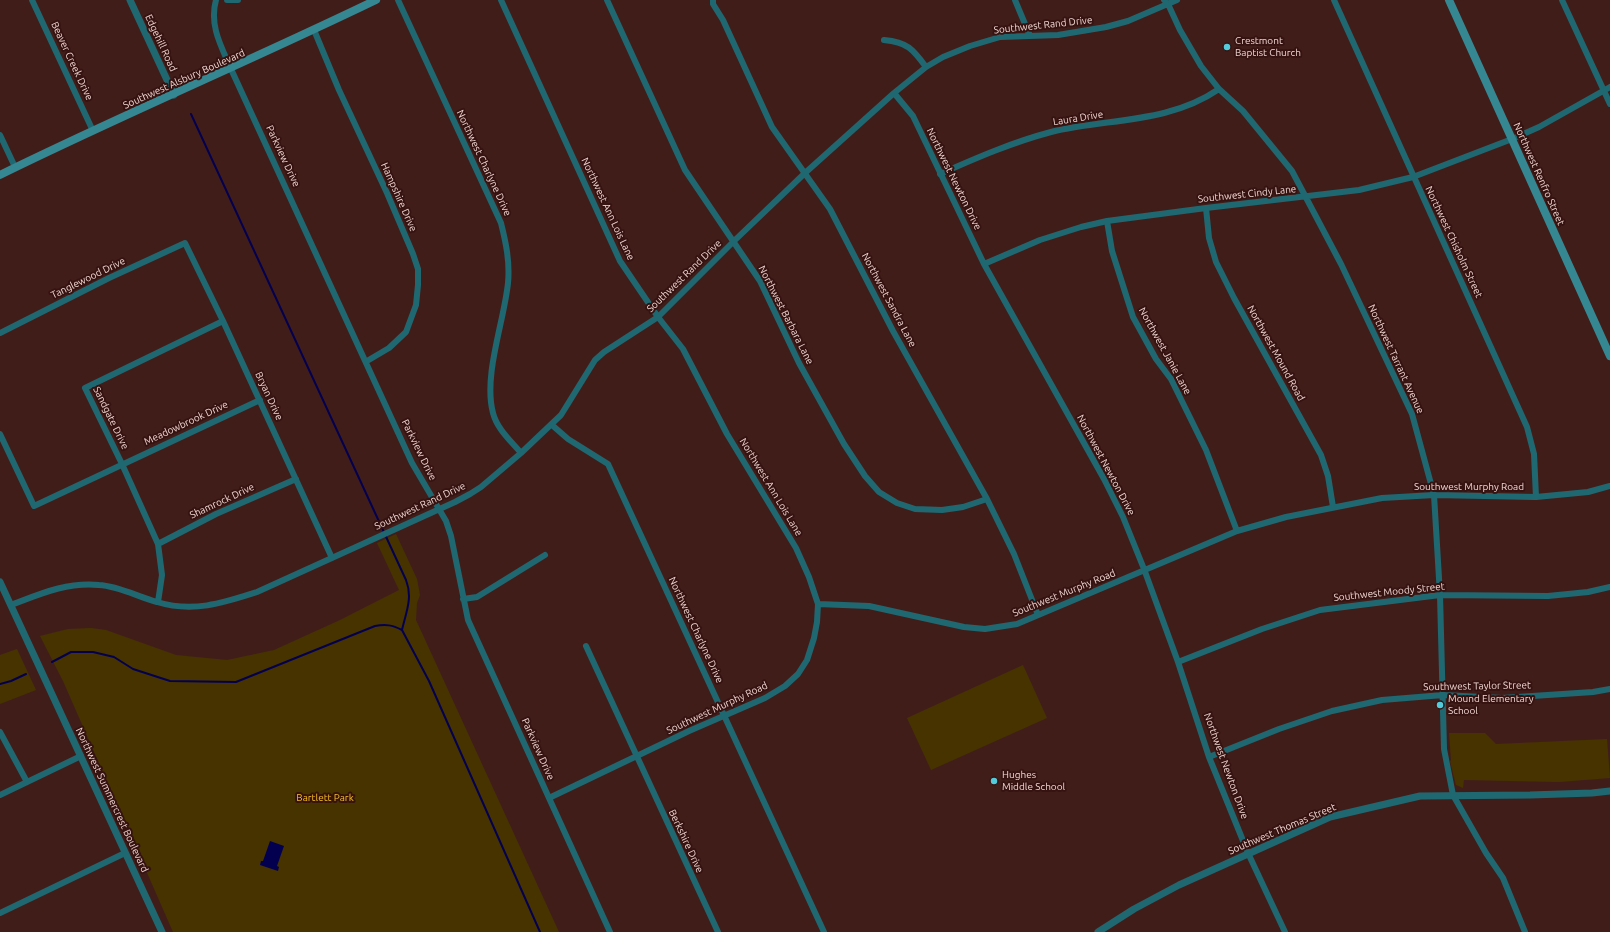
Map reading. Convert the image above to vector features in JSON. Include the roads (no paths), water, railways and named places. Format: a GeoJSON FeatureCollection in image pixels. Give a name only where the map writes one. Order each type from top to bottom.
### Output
{"type":"FeatureCollection","features":[{"type":"Feature","properties":{"kind":"main road","name":"Southwest Alsbury Boulevard"},"geometry":{"type":"LineString","coordinates":[[0,175],[93,131],[231,69],[376,0]]}},
{"type":"Feature","properties":{"kind":"main road","name":"Northwest Renfro Street"},"geometry":{"type":"LineString","coordinates":[[1449,0],[1610,356]]}},
{"type":"Feature","properties":{"kind":"street","name":"Beaver Creek Drive"},"geometry":{"type":"LineString","coordinates":[[32,0],[93,131]]}},
{"type":"Feature","properties":{"kind":"street","name":"Edgehill Road"},"geometry":{"type":"LineString","coordinates":[[130,0],[174,95]]}},
{"type":"Feature","properties":{"kind":"street","name":"Parkview Drive"},"geometry":{"type":"LineString","coordinates":[[216,0],[213,17],[215,31],[231,69],[367,361],[412,463],[446,521],[451,536],[468,620],[610,932]]}},
{"type":"Feature","properties":{"kind":"street"},"geometry":{"type":"LineString","coordinates":[[228,0],[238,0]]}},
{"type":"Feature","properties":{"kind":"street","name":"Northwest Charlyne Drive"},"geometry":{"type":"LineString","coordinates":[[398,0],[501,223],[509,263],[508,282],[494,361],[491,399],[494,414],[500,428],[521,453]]}},
{"type":"Feature","properties":{"kind":"street","name":"Northwest Ann Lois Lane"},"geometry":{"type":"LineString","coordinates":[[501,0],[620,261],[658,317],[683,349],[727,434],[796,548],[809,576],[818,604]]}},
{"type":"Feature","properties":{"kind":"street","name":"Northwest Barbara Lane"},"geometry":{"type":"LineString","coordinates":[[607,0],[685,170],[760,281],[799,363],[844,444],[865,476],[879,492],[897,503],[915,509],[942,510],[963,507],[988,499]]}},
{"type":"Feature","properties":{"kind":"street","name":"Northwest Sandra Lane"},"geometry":{"type":"LineString","coordinates":[[713,0],[713,4],[723,20],[772,127],[830,209],[893,332],[988,499],[1014,554],[1038,615]]}},
{"type":"Feature","properties":{"kind":"street"},"geometry":{"type":"LineString","coordinates":[[1015,0],[1030,36]]}},
{"type":"Feature","properties":{"kind":"street","name":"Southwest Rand Drive"},"geometry":{"type":"LineString","coordinates":[[11,605],[40,593],[71,585],[99,585],[122,590],[174,606],[199,607],[226,603],[257,592],[470,494],[521,453],[552,425],[568,405],[587,371],[595,360],[604,352],[658,317],[805,173],[894,93],[926,67],[943,57],[985,42],[1000,38],[1058,35],[1106,27],[1128,21],[1166,2],[1177,0]]}},
{"type":"Feature","properties":{"kind":"street","name":"Northwest Chisholm Street"},"geometry":{"type":"LineString","coordinates":[[1334,0],[1527,427],[1534,454],[1536,497]]}},
{"type":"Feature","properties":{"kind":"street"},"geometry":{"type":"LineString","coordinates":[[1562,0],[1610,104]]}},
{"type":"Feature","properties":{"kind":"street","name":"Northwest Tarrant Avenue"},"geometry":{"type":"LineString","coordinates":[[1166,2],[1180,30],[1198,60],[1219,89],[1242,111],[1292,171],[1341,264],[1412,414],[1434,495],[1440,595],[1444,749],[1453,795],[1486,853],[1503,878],[1525,932]]}},
{"type":"Feature","properties":{"kind":"street","name":"Hampshire Drive"},"geometry":{"type":"LineString","coordinates":[[314,30],[339,90],[387,193],[418,269],[416,305],[406,332],[389,348],[367,361]]}},
{"type":"Feature","properties":{"kind":"street"},"geometry":{"type":"LineString","coordinates":[[884,40],[896,41],[910,48],[926,67]]}},
{"type":"Feature","properties":{"kind":"street","name":"Southwest Cindy Lane"},"geometry":{"type":"LineString","coordinates":[[984,264],[1040,240],[1081,227],[1107,221],[1359,190],[1413,177],[1539,127],[1610,87]]}},
{"type":"Feature","properties":{"kind":"street","name":"Laura Drive"},"geometry":{"type":"LineString","coordinates":[[940,174],[1005,147],[1051,132],[1165,114],[1207,97],[1219,89]]}},
{"type":"Feature","properties":{"kind":"street","name":"Northwest Newton Drive"},"geometry":{"type":"LineString","coordinates":[[894,93],[913,116],[984,264],[1104,479],[1123,517],[1178,662],[1209,757],[1248,853],[1285,932]]}},
{"type":"Feature","properties":{"kind":"street"},"geometry":{"type":"LineString","coordinates":[[0,135],[15,167]]}},
{"type":"Feature","properties":{"kind":"street","name":"Northwest Mound Road"},"geometry":{"type":"LineString","coordinates":[[1206,208],[1209,238],[1216,262],[1234,298],[1321,455],[1328,476],[1333,507]]}},
{"type":"Feature","properties":{"kind":"street","name":"Northwest Janie Lane"},"geometry":{"type":"LineString","coordinates":[[1107,221],[1112,252],[1133,317],[1156,359],[1171,379],[1206,450],[1237,531]]}},
{"type":"Feature","properties":{"kind":"street","name":"Bryan Drive"},"geometry":{"type":"LineString","coordinates":[[185,243],[260,400],[332,558]]}},
{"type":"Feature","properties":{"kind":"street","name":"Tanglewood Drive"},"geometry":{"type":"LineString","coordinates":[[0,333],[109,278],[185,243]]}},
{"type":"Feature","properties":{"kind":"street","name":"Sandgate Drive"},"geometry":{"type":"LineString","coordinates":[[158,602],[162,575],[158,544],[122,464],[85,388],[223,321]]}},
{"type":"Feature","properties":{"kind":"street","name":"Meadowbrook Drive"},"geometry":{"type":"LineString","coordinates":[[0,434],[34,506],[260,400]]}},
{"type":"Feature","properties":{"kind":"street","name":"Northwest Charlyne Drive"},"geometry":{"type":"LineString","coordinates":[[552,425],[568,439],[608,464],[824,932]]}},
{"type":"Feature","properties":{"kind":"street","name":"Shamrock Drive"},"geometry":{"type":"LineString","coordinates":[[158,544],[216,514],[296,479]]}},
{"type":"Feature","properties":{"kind":"street","name":"Southwest Murphy Road"},"geometry":{"type":"LineString","coordinates":[[549,798],[636,758],[689,731],[725,717],[765,698],[785,686],[798,674],[807,660],[814,638],[818,604],[869,606],[964,627],[984,629],[1017,624],[1144,569],[1237,531],[1286,517],[1382,498],[1434,495],[1536,497],[1588,492],[1610,486]]}},
{"type":"Feature","properties":{"kind":"street"},"geometry":{"type":"LineString","coordinates":[[463,599],[477,597],[545,555]]}},
{"type":"Feature","properties":{"kind":"street"},"geometry":{"type":"LineString","coordinates":[[0,582],[11,605]]}},
{"type":"Feature","properties":{"kind":"street","name":"Southwest Moody Street"},"geometry":{"type":"LineString","coordinates":[[1178,662],[1262,629],[1320,610],[1440,595],[1548,596],[1588,592],[1610,587]]}},
{"type":"Feature","properties":{"kind":"street","name":"Northwest Summercrest Boulevard"},"geometry":{"type":"LineString","coordinates":[[11,605],[162,932]]}},
{"type":"Feature","properties":{"kind":"street","name":"Berkshire Drive"},"geometry":{"type":"LineString","coordinates":[[586,646],[636,758],[718,932]]}},
{"type":"Feature","properties":{"kind":"street","name":"Southwest Taylor Street"},"geometry":{"type":"LineString","coordinates":[[1209,757],[1279,729],[1332,711],[1382,700],[1443,695],[1502,698],[1593,692],[1610,689]]}},
{"type":"Feature","properties":{"kind":"street"},"geometry":{"type":"LineString","coordinates":[[0,732],[27,782]]}},
{"type":"Feature","properties":{"kind":"street"},"geometry":{"type":"LineString","coordinates":[[0,795],[81,756]]}},
{"type":"Feature","properties":{"kind":"street","name":"Southwest Thomas Street"},"geometry":{"type":"LineString","coordinates":[[1098,932],[1134,909],[1179,885],[1330,817],[1420,796],[1524,795],[1610,791]]}},
{"type":"Feature","properties":{"kind":"street"},"geometry":{"type":"LineString","coordinates":[[0,913],[125,853]]}},
{"type":"Feature","properties":{"kind":"waterway"},"geometry":{"type":"LineString","coordinates":[[191,114],[406,580],[409,599],[402,630]]}},
{"type":"Feature","properties":{"kind":"waterway"},"geometry":{"type":"LineString","coordinates":[[52,662],[71,652],[93,652],[114,657],[133,669],[170,681],[236,682],[375,626],[389,625],[402,630],[429,681],[540,932]]}},
{"type":"Feature","properties":{"kind":"waterway"},"geometry":{"type":"LineString","coordinates":[[0,684],[26,674]]}},
{"type":"Feature","properties":{"kind":"place","name":"Crestmont Baptist Church"},"geometry":{"type":"Point","coordinates":[1227,47]}},
{"type":"Feature","properties":{"kind":"place","name":"Mound Elementary School"},"geometry":{"type":"Point","coordinates":[1440,705]}},
{"type":"Feature","properties":{"kind":"place","name":"Hughes Middle School"},"geometry":{"type":"Point","coordinates":[994,781]}},
{"type":"Feature","properties":{"kind":"park label","name":"Bartlett Park"},"geometry":{"type":"Point","coordinates":[325,798]}}]}
